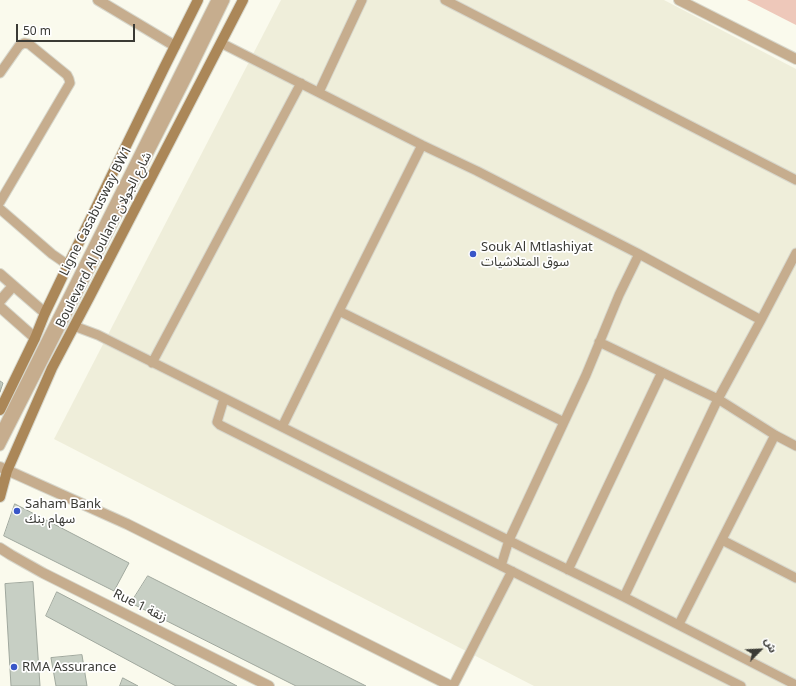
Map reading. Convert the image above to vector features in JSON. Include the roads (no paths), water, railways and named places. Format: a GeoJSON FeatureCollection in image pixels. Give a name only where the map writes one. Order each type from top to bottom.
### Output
{"type":"FeatureCollection","features":[{"type":"Feature","properties":{"kind":"main road","name":"Boulevard Al Joulane شارع الجولان"},"geometry":{"type":"LineString","coordinates":[[0,410],[35,338],[45,313],[198,0]]}},
{"type":"Feature","properties":{"kind":"main road","name":"Boulevard Al Joulane شارع الجولان"},"geometry":{"type":"LineString","coordinates":[[0,497],[4,469],[52,368],[243,0]]}},
{"type":"Feature","properties":{"kind":"street"},"geometry":{"type":"LineString","coordinates":[[98,0],[175,46]]}},
{"type":"Feature","properties":{"kind":"street"},"geometry":{"type":"LineString","coordinates":[[679,0],[796,59]]}},
{"type":"Feature","properties":{"kind":"street"},"geometry":{"type":"LineString","coordinates":[[0,274],[45,313]]}},
{"type":"Feature","properties":{"kind":"street"},"geometry":{"type":"LineString","coordinates":[[0,301],[13,286]]}},
{"type":"Feature","properties":{"kind":"street"},"geometry":{"type":"LineString","coordinates":[[0,307],[35,338]]}},
{"type":"Feature","properties":{"kind":"street"},"geometry":{"type":"LineString","coordinates":[[4,469],[127,524],[452,686]]}},
{"type":"Feature","properties":{"kind":"street","name":"Rue 1 زنقة"},"geometry":{"type":"LineString","coordinates":[[0,548],[43,572],[269,686]]}},
{"type":"Feature","properties":{"kind":"lane","name":"Ligne Casabusway BW1"},"geometry":{"type":"LineString","coordinates":[[0,432],[216,0]]}},
{"type":"Feature","properties":{"kind":"lane","name":"Ligne Casabusway BW1"},"geometry":{"type":"LineString","coordinates":[[0,446],[180,92],[225,0]]}},
{"type":"Feature","properties":{"kind":"lane"},"geometry":{"type":"LineString","coordinates":[[319,92],[362,0]]}},
{"type":"Feature","properties":{"kind":"lane"},"geometry":{"type":"LineString","coordinates":[[445,0],[796,180]]}},
{"type":"Feature","properties":{"kind":"lane"},"geometry":{"type":"LineString","coordinates":[[0,73],[19,46],[24,43],[29,44],[67,75],[70,83],[0,202]]}},
{"type":"Feature","properties":{"kind":"lane"},"geometry":{"type":"LineString","coordinates":[[221,43],[639,254],[761,320]]}},
{"type":"Feature","properties":{"kind":"lane"},"geometry":{"type":"LineString","coordinates":[[152,363],[301,83]]}},
{"type":"Feature","properties":{"kind":"lane"},"geometry":{"type":"LineString","coordinates":[[282,427],[422,145]]}},
{"type":"Feature","properties":{"kind":"lane"},"geometry":{"type":"LineString","coordinates":[[0,209],[68,266]]}},
{"type":"Feature","properties":{"kind":"lane"},"geometry":{"type":"LineString","coordinates":[[624,597],[718,399],[796,253]]}},
{"type":"Feature","properties":{"kind":"lane"},"geometry":{"type":"LineString","coordinates":[[501,566],[509,540],[564,422],[619,295],[639,254]]}},
{"type":"Feature","properties":{"kind":"lane"},"geometry":{"type":"LineString","coordinates":[[339,311],[564,422]]}},
{"type":"Feature","properties":{"kind":"lane"},"geometry":{"type":"LineString","coordinates":[[74,326],[98,335],[679,624],[796,685]]}},
{"type":"Feature","properties":{"kind":"lane"},"geometry":{"type":"LineString","coordinates":[[599,342],[718,399],[775,435],[796,446]]}},
{"type":"Feature","properties":{"kind":"lane"},"geometry":{"type":"LineString","coordinates":[[568,570],[662,372]]}},
{"type":"Feature","properties":{"kind":"lane"},"geometry":{"type":"LineString","coordinates":[[224,399],[217,422],[220,425],[741,686]]}},
{"type":"Feature","properties":{"kind":"lane"},"geometry":{"type":"LineString","coordinates":[[679,624],[775,435]]}},
{"type":"Feature","properties":{"kind":"lane"},"geometry":{"type":"LineString","coordinates":[[722,540],[796,578]]}},
{"type":"Feature","properties":{"kind":"lane"},"geometry":{"type":"LineString","coordinates":[[452,686],[512,571]]}},
{"type":"Feature","properties":{"kind":"place","name":"Souk Al Mtlashiyat سوق المتلاشيات"},"geometry":{"type":"Point","coordinates":[473,254]}},
{"type":"Feature","properties":{"kind":"place","name":"Saham Bank سهام بنك"},"geometry":{"type":"Point","coordinates":[17,511]}},
{"type":"Feature","properties":{"kind":"place","name":"RMA Assurance"},"geometry":{"type":"Point","coordinates":[14,667]}}]}
